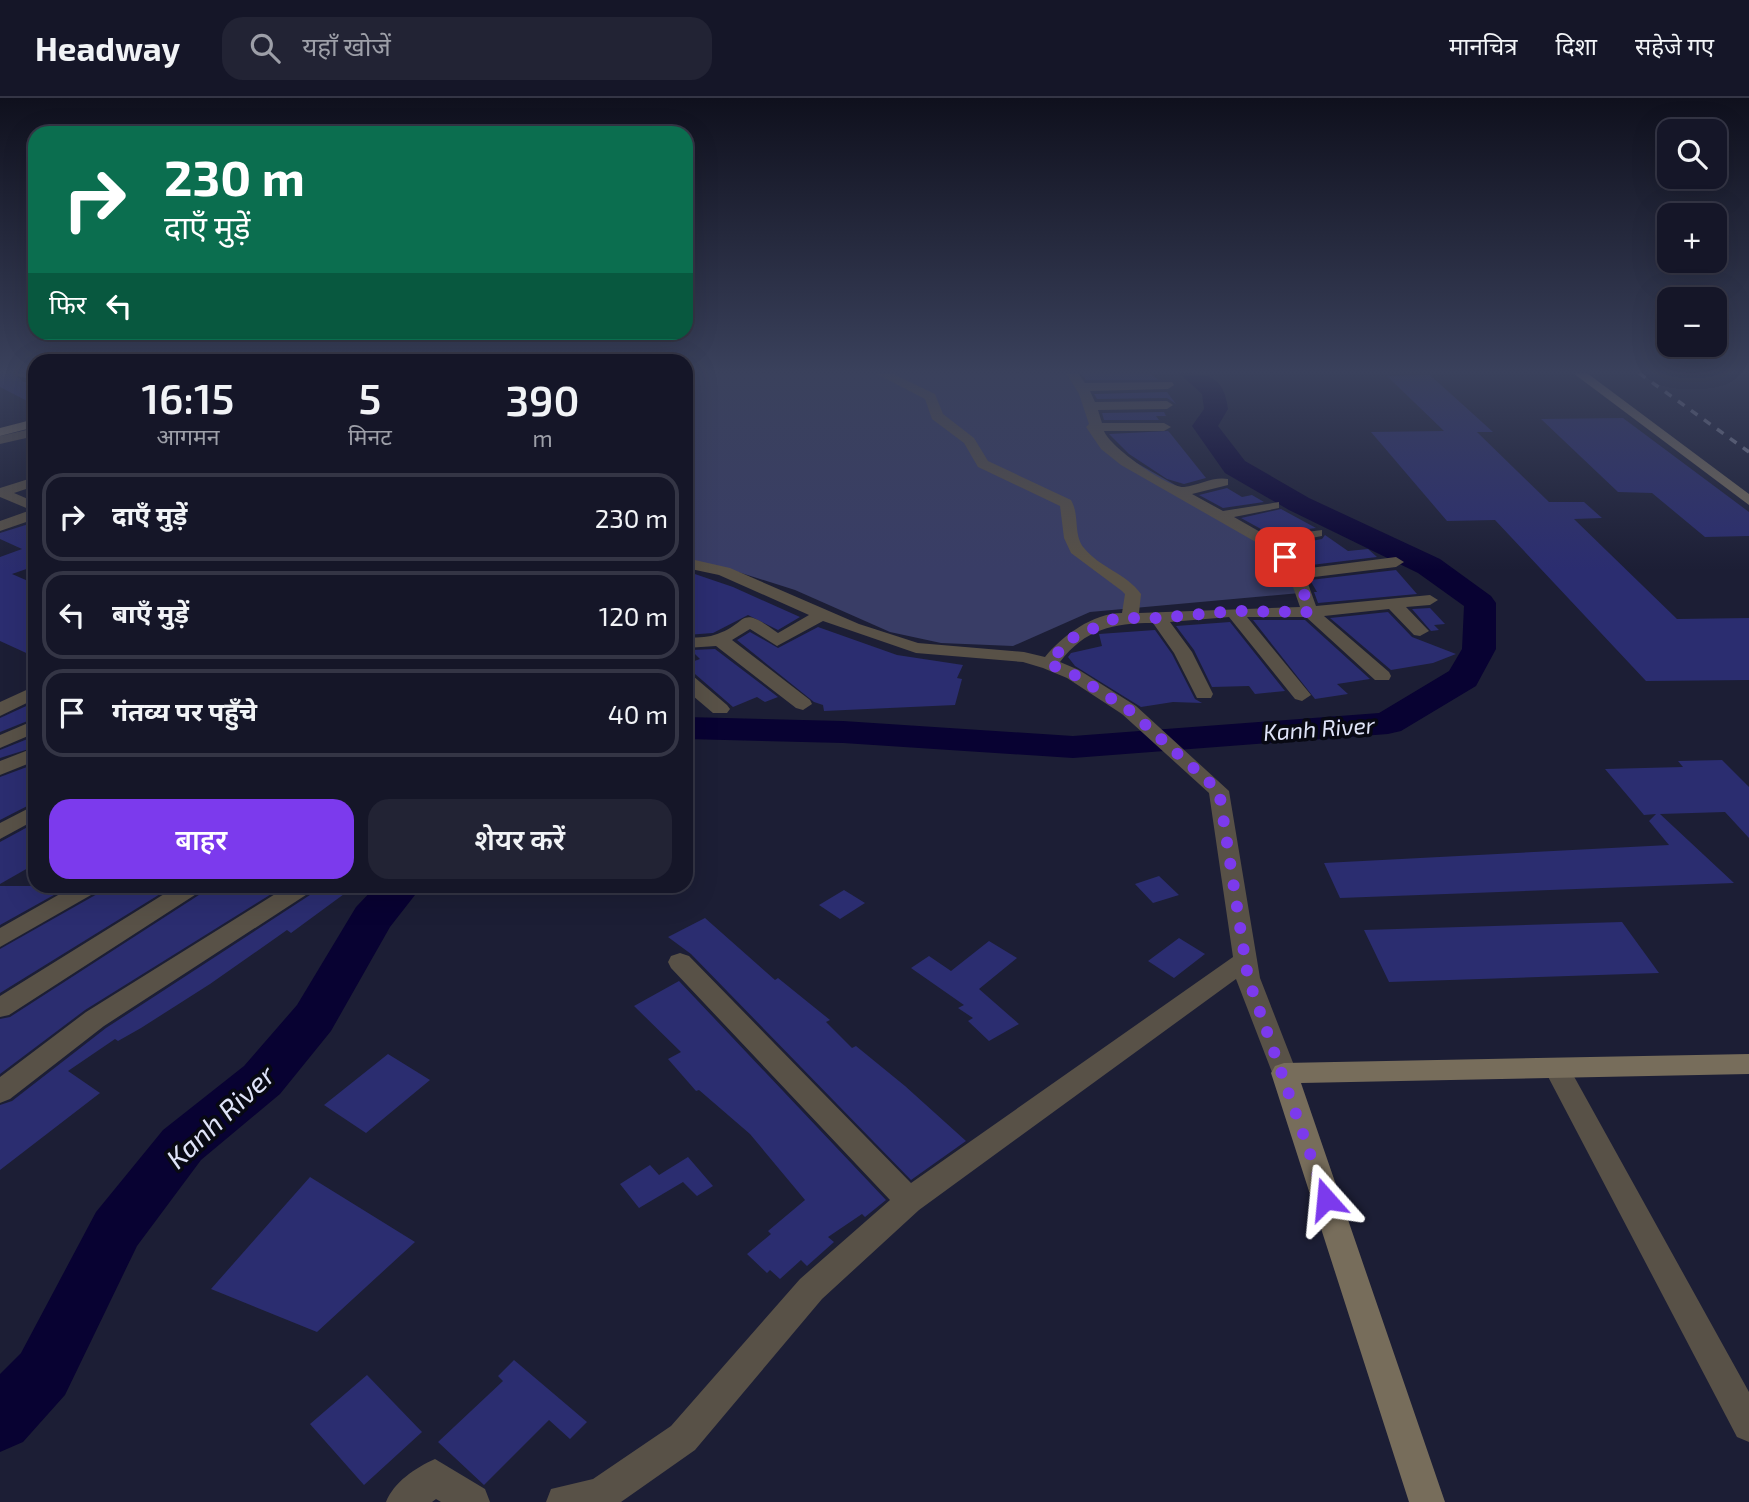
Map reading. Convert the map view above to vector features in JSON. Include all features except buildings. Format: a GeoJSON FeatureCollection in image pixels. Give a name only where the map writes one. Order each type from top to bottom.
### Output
{"type":"FeatureCollection","features":[{"type":"Feature","properties":{"kind":"street"},"geometry":{"type":"LineString","coordinates":[[966,439],[984,464],[1066,503],[1071,516],[1069,532],[1077,550],[1133,594],[1130,617]]}},
{"type":"Feature","properties":{"kind":"street"},"geometry":{"type":"LineString","coordinates":[[1100,439],[1119,457],[1267,542],[1293,565],[1310,612],[1381,676]]}},
{"type":"Feature","properties":{"kind":"street"},"geometry":{"type":"LineString","coordinates":[[1666,439],[1749,501]]}},
{"type":"Feature","properties":{"kind":"street"},"geometry":{"type":"LineString","coordinates":[[1180,492],[1223,482]]}},
{"type":"Feature","properties":{"kind":"street"},"geometry":{"type":"LineString","coordinates":[[2,491],[28,483]]}},
{"type":"Feature","properties":{"kind":"street"},"geometry":{"type":"LineString","coordinates":[[2,491],[28,504]]}},
{"type":"Feature","properties":{"kind":"street"},"geometry":{"type":"LineString","coordinates":[[1223,516],[1274,505]]}},
{"type":"Feature","properties":{"kind":"street"},"geometry":{"type":"LineString","coordinates":[[0,526],[28,516]]}},
{"type":"Feature","properties":{"kind":"street"},"geometry":{"type":"LineString","coordinates":[[1267,542],[1317,533]]}},
{"type":"Feature","properties":{"kind":"street"},"geometry":{"type":"LineString","coordinates":[[1298,574],[1396,562]]}},
{"type":"Feature","properties":{"kind":"street"},"geometry":{"type":"LineString","coordinates":[[693,564],[724,571],[853,628],[915,648],[1024,657],[1073,674],[1129,710],[1219,791],[1244,961],[1427,1502]]}},
{"type":"Feature","properties":{"kind":"street"},"geometry":{"type":"LineString","coordinates":[[1049,664],[1068,640],[1116,618],[1158,618],[1234,611],[1310,612],[1430,600]]}},
{"type":"Feature","properties":{"kind":"street"},"geometry":{"type":"LineString","coordinates":[[1393,604],[1420,631]]}},
{"type":"Feature","properties":{"kind":"street"},"geometry":{"type":"LineString","coordinates":[[1234,611],[1303,695]]}},
{"type":"Feature","properties":{"kind":"street"},"geometry":{"type":"LineString","coordinates":[[693,642],[720,640],[751,621],[777,641],[822,614]]}},
{"type":"Feature","properties":{"kind":"street"},"geometry":{"type":"LineString","coordinates":[[1158,618],[1183,652],[1204,694]]}},
{"type":"Feature","properties":{"kind":"street"},"geometry":{"type":"LineString","coordinates":[[720,640],[803,704]]}},
{"type":"Feature","properties":{"kind":"street"},"geometry":{"type":"LineString","coordinates":[[693,686],[720,709]]}},
{"type":"Feature","properties":{"kind":"street"},"geometry":{"type":"LineString","coordinates":[[0,710],[28,696]]}},
{"type":"Feature","properties":{"kind":"street"},"geometry":{"type":"LineString","coordinates":[[0,742],[28,729]]}},
{"type":"Feature","properties":{"kind":"street"},"geometry":{"type":"LineString","coordinates":[[0,769],[28,756]]}},
{"type":"Feature","properties":{"kind":"street"},"geometry":{"type":"LineString","coordinates":[[0,832],[28,815]]}},
{"type":"Feature","properties":{"kind":"street"},"geometry":{"type":"LineString","coordinates":[[0,939],[78,893]]}},
{"type":"Feature","properties":{"kind":"street"},"geometry":{"type":"LineString","coordinates":[[0,1008],[182,893]]}},
{"type":"Feature","properties":{"kind":"street"},"geometry":{"type":"LineString","coordinates":[[0,1092],[95,1019],[293,893]]}},
{"type":"Feature","properties":{"kind":"street"},"geometry":{"type":"LineString","coordinates":[[564,1502],[600,1495],[683,1438],[811,1289],[909,1201],[1092,1067],[1244,961]]}},
{"type":"Feature","properties":{"kind":"street"},"geometry":{"type":"LineString","coordinates":[[680,962],[909,1201]]}},
{"type":"Feature","properties":{"kind":"street"},"geometry":{"type":"LineString","coordinates":[[1284,1073],[1749,1064]]}},
{"type":"Feature","properties":{"kind":"street"},"geometry":{"type":"LineString","coordinates":[[1557,1069],[1749,1425]]}},
{"type":"Feature","properties":{"kind":"street"},"geometry":{"type":"LineString","coordinates":[[404,1502],[435,1477],[472,1502]]}},
{"type":"Feature","properties":{"kind":"shaded area"},"geometry":{"type":"Polygon","coordinates":[[[693,439],[1100,439],[1128,458],[1270,539],[1293,558],[1300,593],[1090,612],[1013,646],[941,643],[890,632],[795,590],[738,572],[693,563],[693,439]]]}},
{"type":"Feature","properties":{"kind":"waterway","name":"Kanh River"},"geometry":{"type":"LineString","coordinates":[[693,728],[843,732],[1073,747],[1314,731],[1388,723],[1463,678],[1479,649],[1480,603],[1429,566],[1299,504],[1235,467],[1214,439]]}},
{"type":"Feature","properties":{"kind":"waterway","name":"Kanh River"},"geometry":{"type":"LineString","coordinates":[[0,1420],[43,1374],[116,1229],[182,1145],[262,1080],[314,1018],[372,918],[394,893]]}},
{"type":"Feature","properties":{"kind":"railway"},"geometry":{"type":"LineString","coordinates":[[1730,439],[1749,452]]}},
{"type":"Feature","properties":{"kind":"route"},"geometry":{"type":"LineString","coordinates":[[1285,557],[1297,572],[1310,612],[1234,611],[1158,618],[1116,618],[1068,640],[1049,664],[1073,674],[1129,710],[1219,791],[1248,978],[1284,1073],[1326,1199]]}}]}
